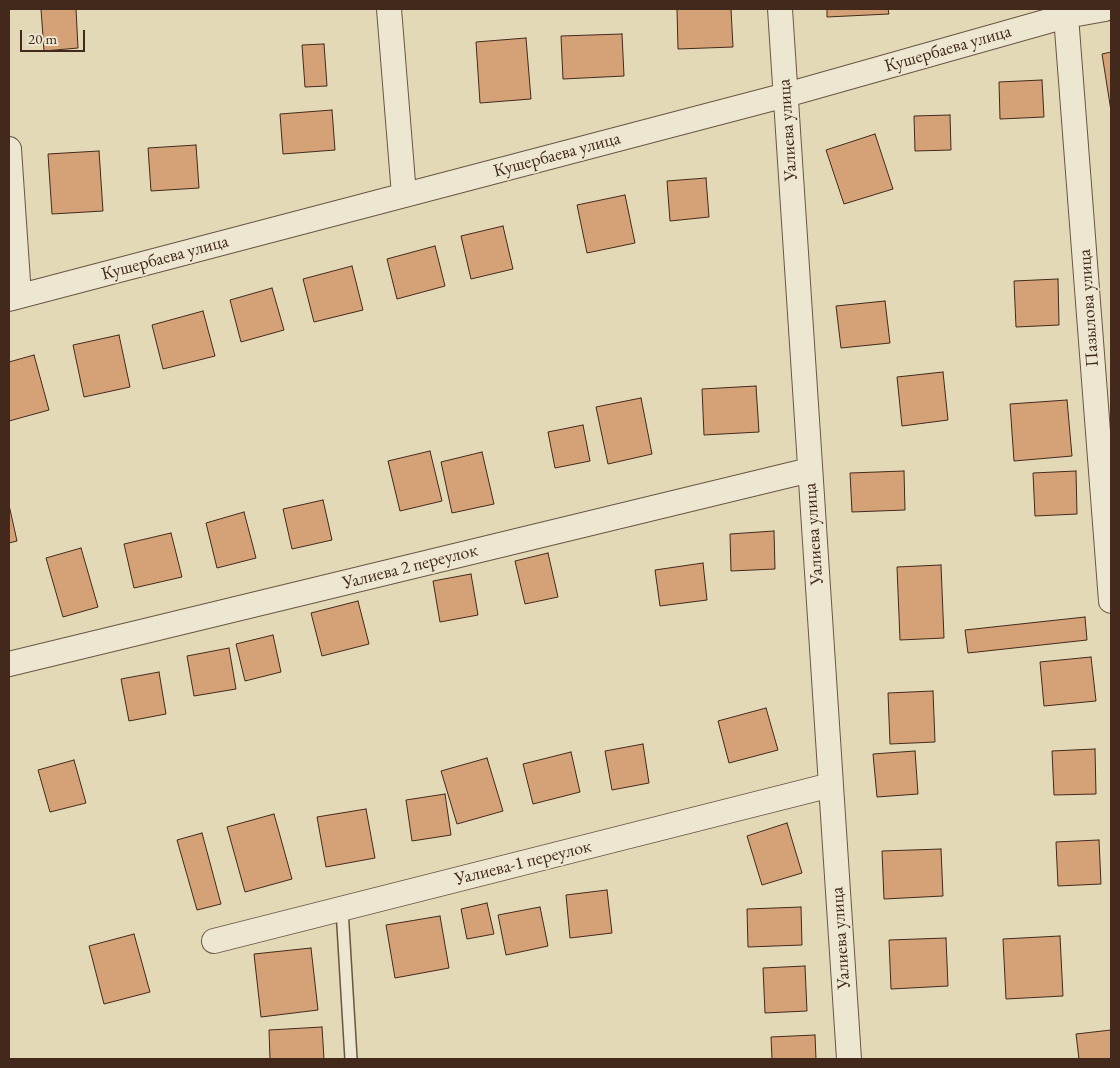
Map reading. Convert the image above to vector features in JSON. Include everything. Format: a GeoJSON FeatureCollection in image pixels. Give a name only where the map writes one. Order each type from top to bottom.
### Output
{"type":"FeatureCollection","features":[{"type":"Feature","properties":{"kind":"street"},"geometry":{"type":"LineString","coordinates":[[389,9],[404,195]]}},
{"type":"Feature","properties":{"kind":"street","name":"Уалиева улица"},"geometry":{"type":"LineString","coordinates":[[780,9],[849,1059]]}},
{"type":"Feature","properties":{"kind":"street","name":"Кушербаева улица"},"geometry":{"type":"LineString","coordinates":[[14,298],[786,95],[1066,16],[1104,9]]}},
{"type":"Feature","properties":{"kind":"street","name":"Пазылова улица"},"geometry":{"type":"LineString","coordinates":[[1066,16],[1111,601]]}},
{"type":"Feature","properties":{"kind":"street"},"geometry":{"type":"LineString","coordinates":[[9,149],[14,298]]}},
{"type":"Feature","properties":{"kind":"street","name":"Уалиева 2 переулок"},"geometry":{"type":"LineString","coordinates":[[9,664],[810,470]]}},
{"type":"Feature","properties":{"kind":"street","name":"Уалиева-1 переулок"},"geometry":{"type":"LineString","coordinates":[[214,941],[831,785]]}},
{"type":"Feature","properties":{"kind":"lane"},"geometry":{"type":"LineString","coordinates":[[342,909],[351,1059]]}},
{"type":"Feature","properties":{"kind":"building"},"geometry":{"type":"Polygon","coordinates":[[[41,9],[76,9],[78,48],[44,51],[41,9]]]}},
{"type":"Feature","properties":{"kind":"building"},"geometry":{"type":"Polygon","coordinates":[[[677,9],[731,9],[733,47],[678,49],[677,9]]]}},
{"type":"Feature","properties":{"kind":"building"},"geometry":{"type":"Polygon","coordinates":[[[827,9],[888,9],[889,14],[827,17],[827,9]]]}},
{"type":"Feature","properties":{"kind":"building"},"geometry":{"type":"Polygon","coordinates":[[[622,34],[624,76],[563,79],[561,36],[622,34]]]}},
{"type":"Feature","properties":{"kind":"building"},"geometry":{"type":"Polygon","coordinates":[[[526,38],[531,99],[480,103],[476,42],[526,38]]]}},
{"type":"Feature","properties":{"kind":"building"},"geometry":{"type":"Polygon","coordinates":[[[324,44],[327,86],[305,87],[302,45],[324,44]]]}},
{"type":"Feature","properties":{"kind":"building"},"geometry":{"type":"Polygon","coordinates":[[[1111,52],[1111,111],[1102,54],[1111,52]]]}},
{"type":"Feature","properties":{"kind":"building"},"geometry":{"type":"Polygon","coordinates":[[[1042,80],[1044,117],[1000,119],[999,82],[1042,80]]]}},
{"type":"Feature","properties":{"kind":"building"},"geometry":{"type":"Polygon","coordinates":[[[332,110],[335,150],[283,154],[280,114],[332,110]]]}},
{"type":"Feature","properties":{"kind":"building"},"geometry":{"type":"Polygon","coordinates":[[[950,115],[951,150],[915,151],[914,116],[950,115]]]}},
{"type":"Feature","properties":{"kind":"building"},"geometry":{"type":"Polygon","coordinates":[[[875,134],[893,189],[844,204],[826,150],[875,134]]]}},
{"type":"Feature","properties":{"kind":"building"},"geometry":{"type":"Polygon","coordinates":[[[196,145],[199,188],[151,191],[148,148],[196,145]]]}},
{"type":"Feature","properties":{"kind":"building"},"geometry":{"type":"Polygon","coordinates":[[[99,151],[103,211],[52,214],[48,154],[99,151]]]}},
{"type":"Feature","properties":{"kind":"building"},"geometry":{"type":"Polygon","coordinates":[[[706,178],[709,217],[670,221],[667,181],[706,178]]]}},
{"type":"Feature","properties":{"kind":"building"},"geometry":{"type":"Polygon","coordinates":[[[625,195],[635,243],[587,253],[577,205],[625,195]]]}},
{"type":"Feature","properties":{"kind":"building"},"geometry":{"type":"Polygon","coordinates":[[[503,226],[513,269],[471,279],[461,236],[503,226]]]}},
{"type":"Feature","properties":{"kind":"building"},"geometry":{"type":"Polygon","coordinates":[[[435,246],[445,286],[397,299],[387,259],[435,246]]]}},
{"type":"Feature","properties":{"kind":"building"},"geometry":{"type":"Polygon","coordinates":[[[352,266],[363,310],[314,322],[303,279],[352,266]]]}},
{"type":"Feature","properties":{"kind":"building"},"geometry":{"type":"Polygon","coordinates":[[[1058,279],[1059,325],[1016,327],[1014,281],[1058,279]]]}},
{"type":"Feature","properties":{"kind":"building"},"geometry":{"type":"Polygon","coordinates":[[[272,288],[284,330],[241,342],[230,300],[272,288]]]}},
{"type":"Feature","properties":{"kind":"building"},"geometry":{"type":"Polygon","coordinates":[[[885,301],[890,343],[841,348],[836,306],[885,301]]]}},
{"type":"Feature","properties":{"kind":"building"},"geometry":{"type":"Polygon","coordinates":[[[203,311],[215,356],[163,369],[152,325],[203,311]]]}},
{"type":"Feature","properties":{"kind":"building"},"geometry":{"type":"Polygon","coordinates":[[[119,335],[130,387],[84,397],[73,345],[119,335]]]}},
{"type":"Feature","properties":{"kind":"building"},"geometry":{"type":"Polygon","coordinates":[[[34,355],[49,410],[9,421],[9,362],[34,355]]]}},
{"type":"Feature","properties":{"kind":"building"},"geometry":{"type":"Polygon","coordinates":[[[943,372],[948,420],[902,426],[897,377],[943,372]]]}},
{"type":"Feature","properties":{"kind":"building"},"geometry":{"type":"Polygon","coordinates":[[[756,386],[759,432],[704,435],[702,389],[756,386]]]}},
{"type":"Feature","properties":{"kind":"building"},"geometry":{"type":"Polygon","coordinates":[[[641,398],[652,454],[608,464],[596,407],[641,398]]]}},
{"type":"Feature","properties":{"kind":"building"},"geometry":{"type":"Polygon","coordinates":[[[1067,400],[1072,456],[1014,461],[1010,404],[1067,400]]]}},
{"type":"Feature","properties":{"kind":"building"},"geometry":{"type":"Polygon","coordinates":[[[583,425],[590,461],[555,468],[548,432],[583,425]]]}},
{"type":"Feature","properties":{"kind":"building"},"geometry":{"type":"Polygon","coordinates":[[[430,451],[442,501],[400,511],[388,461],[430,451]]]}},
{"type":"Feature","properties":{"kind":"building"},"geometry":{"type":"Polygon","coordinates":[[[482,452],[494,504],[452,513],[441,462],[482,452]]]}},
{"type":"Feature","properties":{"kind":"building"},"geometry":{"type":"Polygon","coordinates":[[[904,471],[905,510],[852,512],[850,473],[904,471]]]}},
{"type":"Feature","properties":{"kind":"building"},"geometry":{"type":"Polygon","coordinates":[[[1076,471],[1077,514],[1035,516],[1033,473],[1076,471]]]}},
{"type":"Feature","properties":{"kind":"building"},"geometry":{"type":"Polygon","coordinates":[[[323,500],[332,540],[292,549],[283,509],[323,500]]]}},
{"type":"Feature","properties":{"kind":"building"},"geometry":{"type":"Polygon","coordinates":[[[9,505],[17,541],[9,543],[9,505]]]}},
{"type":"Feature","properties":{"kind":"building"},"geometry":{"type":"Polygon","coordinates":[[[244,512],[256,558],[217,568],[206,523],[244,512]]]}},
{"type":"Feature","properties":{"kind":"building"},"geometry":{"type":"Polygon","coordinates":[[[774,531],[775,569],[731,571],[730,534],[774,531]]]}},
{"type":"Feature","properties":{"kind":"building"},"geometry":{"type":"Polygon","coordinates":[[[171,533],[182,577],[134,588],[124,544],[171,533]]]}},
{"type":"Feature","properties":{"kind":"building"},"geometry":{"type":"Polygon","coordinates":[[[81,548],[98,607],[63,617],[46,558],[81,548]]]}},
{"type":"Feature","properties":{"kind":"building"},"geometry":{"type":"Polygon","coordinates":[[[548,553],[558,597],[525,604],[515,561],[548,553]]]}},
{"type":"Feature","properties":{"kind":"building"},"geometry":{"type":"Polygon","coordinates":[[[703,563],[707,600],[660,606],[655,570],[703,563]]]}},
{"type":"Feature","properties":{"kind":"building"},"geometry":{"type":"Polygon","coordinates":[[[941,565],[944,638],[900,640],[897,567],[941,565]]]}},
{"type":"Feature","properties":{"kind":"building"},"geometry":{"type":"Polygon","coordinates":[[[471,574],[478,615],[440,622],[433,581],[471,574]]]}},
{"type":"Feature","properties":{"kind":"building"},"geometry":{"type":"Polygon","coordinates":[[[358,601],[369,644],[322,656],[311,613],[358,601]]]}},
{"type":"Feature","properties":{"kind":"building"},"geometry":{"type":"Polygon","coordinates":[[[1085,617],[1087,640],[968,653],[965,630],[1085,617]]]}},
{"type":"Feature","properties":{"kind":"building"},"geometry":{"type":"Polygon","coordinates":[[[273,635],[281,672],[245,681],[236,644],[273,635]]]}},
{"type":"Feature","properties":{"kind":"building"},"geometry":{"type":"Polygon","coordinates":[[[229,648],[236,689],[194,696],[187,656],[229,648]]]}},
{"type":"Feature","properties":{"kind":"building"},"geometry":{"type":"Polygon","coordinates":[[[1091,657],[1096,701],[1044,706],[1040,662],[1091,657]]]}},
{"type":"Feature","properties":{"kind":"building"},"geometry":{"type":"Polygon","coordinates":[[[159,672],[166,714],[129,721],[121,679],[159,672]]]}},
{"type":"Feature","properties":{"kind":"building"},"geometry":{"type":"Polygon","coordinates":[[[933,691],[935,742],[890,744],[888,693],[933,691]]]}},
{"type":"Feature","properties":{"kind":"building"},"geometry":{"type":"Polygon","coordinates":[[[766,708],[778,750],[729,763],[718,721],[766,708]]]}},
{"type":"Feature","properties":{"kind":"building"},"geometry":{"type":"Polygon","coordinates":[[[643,744],[649,783],[612,790],[605,751],[643,744]]]}},
{"type":"Feature","properties":{"kind":"building"},"geometry":{"type":"Polygon","coordinates":[[[1095,749],[1096,794],[1054,795],[1052,751],[1095,749]]]}},
{"type":"Feature","properties":{"kind":"building"},"geometry":{"type":"Polygon","coordinates":[[[915,751],[918,794],[877,797],[873,754],[915,751]]]}},
{"type":"Feature","properties":{"kind":"building"},"geometry":{"type":"Polygon","coordinates":[[[571,752],[580,792],[533,804],[523,764],[571,752]]]}},
{"type":"Feature","properties":{"kind":"building"},"geometry":{"type":"Polygon","coordinates":[[[487,758],[503,811],[457,824],[441,771],[487,758]]]}},
{"type":"Feature","properties":{"kind":"building"},"geometry":{"type":"Polygon","coordinates":[[[74,760],[86,803],[50,812],[38,770],[74,760]]]}},
{"type":"Feature","properties":{"kind":"building"},"geometry":{"type":"Polygon","coordinates":[[[445,794],[451,835],[412,841],[406,800],[445,794]]]}},
{"type":"Feature","properties":{"kind":"building"},"geometry":{"type":"Polygon","coordinates":[[[366,809],[375,858],[326,867],[317,817],[366,809]]]}},
{"type":"Feature","properties":{"kind":"building"},"geometry":{"type":"Polygon","coordinates":[[[274,814],[292,879],[245,892],[227,827],[274,814]]]}},
{"type":"Feature","properties":{"kind":"building"},"geometry":{"type":"Polygon","coordinates":[[[787,823],[802,873],[762,885],[747,836],[787,823]]]}},
{"type":"Feature","properties":{"kind":"building"},"geometry":{"type":"Polygon","coordinates":[[[202,833],[221,904],[197,910],[177,840],[202,833]]]}},
{"type":"Feature","properties":{"kind":"building"},"geometry":{"type":"Polygon","coordinates":[[[1099,840],[1101,884],[1058,886],[1056,842],[1099,840]]]}},
{"type":"Feature","properties":{"kind":"building"},"geometry":{"type":"Polygon","coordinates":[[[941,849],[943,896],[884,899],[882,851],[941,849]]]}},
{"type":"Feature","properties":{"kind":"building"},"geometry":{"type":"Polygon","coordinates":[[[607,890],[612,933],[570,938],[566,895],[607,890]]]}},
{"type":"Feature","properties":{"kind":"building"},"geometry":{"type":"Polygon","coordinates":[[[487,903],[494,934],[467,939],[461,909],[487,903]]]}},
{"type":"Feature","properties":{"kind":"building"},"geometry":{"type":"Polygon","coordinates":[[[540,907],[548,946],[506,955],[498,915],[540,907]]]}},
{"type":"Feature","properties":{"kind":"building"},"geometry":{"type":"Polygon","coordinates":[[[801,907],[802,945],[748,947],[747,909],[801,907]]]}},
{"type":"Feature","properties":{"kind":"building"},"geometry":{"type":"Polygon","coordinates":[[[440,916],[449,968],[395,978],[386,925],[440,916]]]}},
{"type":"Feature","properties":{"kind":"building"},"geometry":{"type":"Polygon","coordinates":[[[134,934],[150,992],[104,1004],[89,946],[134,934]]]}},
{"type":"Feature","properties":{"kind":"building"},"geometry":{"type":"Polygon","coordinates":[[[1060,936],[1063,996],[1006,999],[1003,939],[1060,936]]]}},
{"type":"Feature","properties":{"kind":"building"},"geometry":{"type":"Polygon","coordinates":[[[946,938],[948,986],[891,989],[889,940],[946,938]]]}},
{"type":"Feature","properties":{"kind":"building"},"geometry":{"type":"Polygon","coordinates":[[[311,948],[318,1010],[261,1017],[254,954],[311,948]]]}},
{"type":"Feature","properties":{"kind":"building"},"geometry":{"type":"Polygon","coordinates":[[[805,966],[807,1011],[765,1013],[763,968],[805,966]]]}},
{"type":"Feature","properties":{"kind":"building"},"geometry":{"type":"Polygon","coordinates":[[[322,1027],[324,1059],[270,1059],[269,1030],[322,1027]]]}},
{"type":"Feature","properties":{"kind":"building"},"geometry":{"type":"Polygon","coordinates":[[[1111,1030],[1111,1059],[1079,1059],[1076,1034],[1111,1030]]]}},
{"type":"Feature","properties":{"kind":"building"},"geometry":{"type":"Polygon","coordinates":[[[815,1035],[816,1059],[772,1059],[771,1037],[815,1035]]]}}]}
